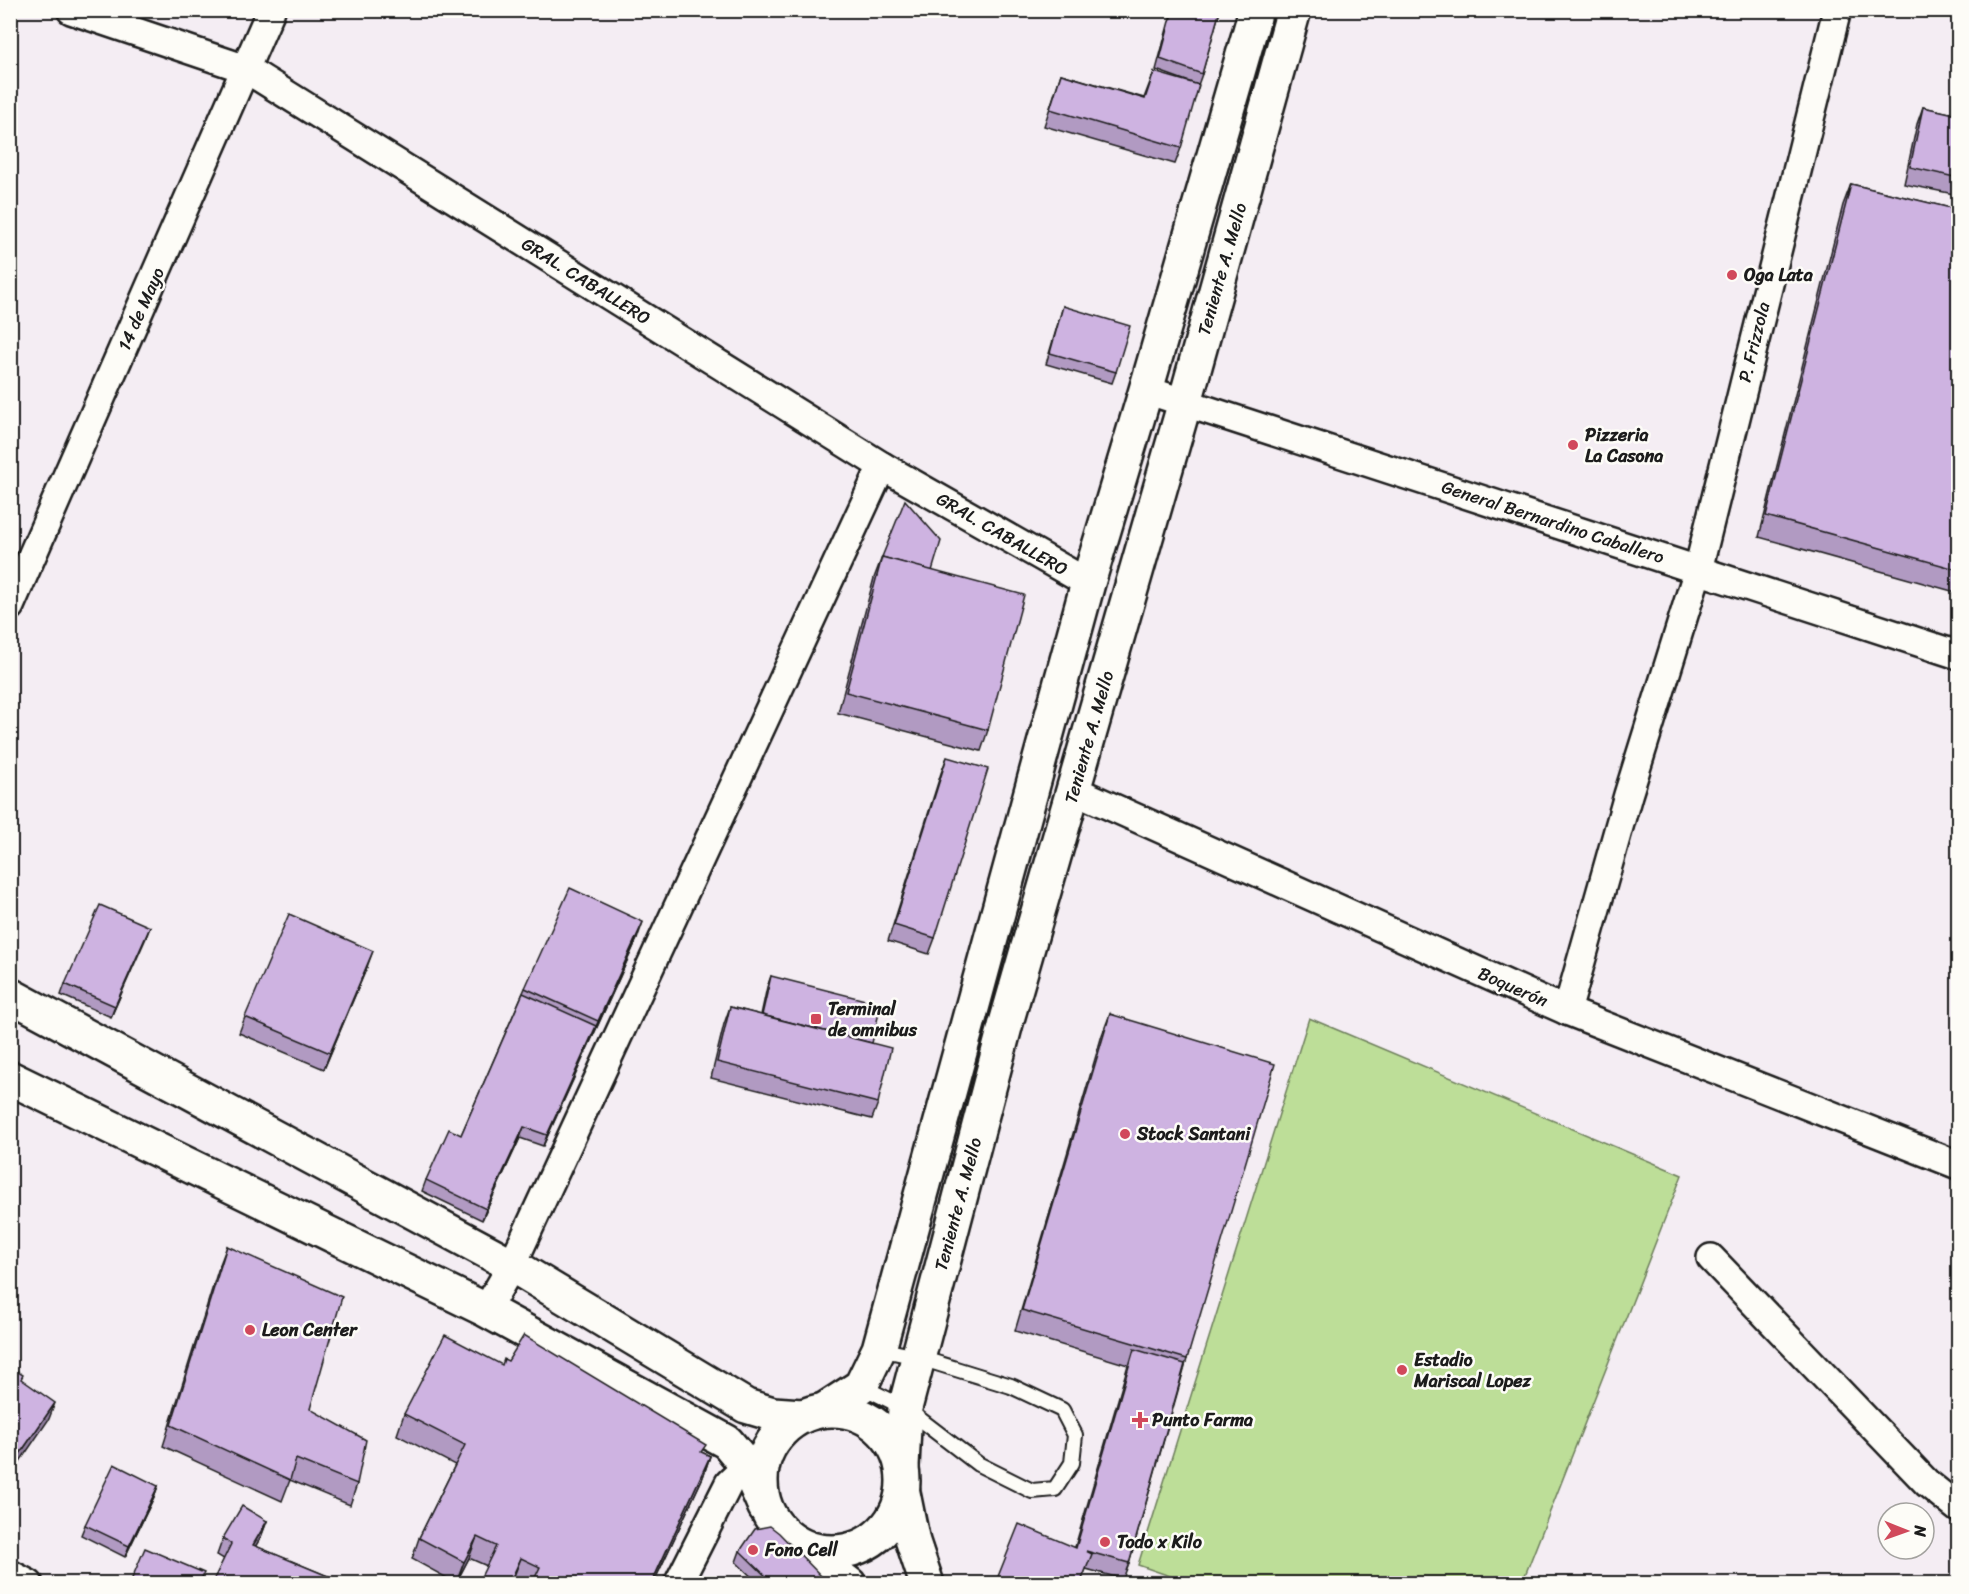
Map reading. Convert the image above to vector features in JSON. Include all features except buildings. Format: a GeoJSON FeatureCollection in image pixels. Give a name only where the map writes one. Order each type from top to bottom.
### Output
{"type":"FeatureCollection","features":[{"type":"Feature","properties":{"kind":"street","name":"GRAL. CABALLERO"},"geometry":{"type":"LineString","coordinates":[[72,10],[246,69],[882,466],[1088,583]]}},
{"type":"Feature","properties":{"kind":"street","name":"14 de Mayo"},"geometry":{"type":"LineString","coordinates":[[10,606],[271,10]]}},
{"type":"Feature","properties":{"kind":"street","name":"Teniente A. Mello"},"geometry":{"type":"LineString","coordinates":[[861,1386],[879,1349],[1088,583],[1256,10]]}},
{"type":"Feature","properties":{"kind":"street","name":"Teniente A. Mello"},"geometry":{"type":"LineString","coordinates":[[902,1479],[905,1408],[1006,1023],[1185,402],[1294,10]]}},
{"type":"Feature","properties":{"kind":"street","name":"P. Frizzola"},"geometry":{"type":"LineString","coordinates":[[1567,1011],[1628,795],[1698,570],[1837,10]]}},
{"type":"Feature","properties":{"kind":"street","name":"General Bernardino Caballero"},"geometry":{"type":"LineString","coordinates":[[1146,390],[1959,655]]}},
{"type":"Feature","properties":{"kind":"street"},"geometry":{"type":"LineString","coordinates":[[486,1310],[512,1265],[882,466]]}},
{"type":"Feature","properties":{"kind":"street","name":"Boquerón"},"geometry":{"type":"LineString","coordinates":[[1074,790],[1567,1011],[1959,1165]]}},
{"type":"Feature","properties":{"kind":"street"},"geometry":{"type":"LineString","coordinates":[[10,995],[512,1265],[746,1406],[773,1414],[845,1410],[865,1417],[882,1430],[895,1446],[913,1542],[927,1584]]}},
{"type":"Feature","properties":{"kind":"street"},"geometry":{"type":"LineString","coordinates":[[10,1078],[486,1310],[727,1442],[756,1460],[765,1507],[779,1529],[849,1584]]}},
{"type":"Feature","properties":{"kind":"street"},"geometry":{"type":"LineString","coordinates":[[1711,1258],[1927,1483],[1959,1508]]}},
{"type":"Feature","properties":{"kind":"street"},"geometry":{"type":"LineString","coordinates":[[678,1584],[729,1483],[756,1460],[780,1431],[861,1386]]}},
{"type":"Feature","properties":{"kind":"street"},"geometry":{"type":"LineString","coordinates":[[800,1546],[826,1553],[852,1550],[876,1538],[894,1518],[902,1479]]}},
{"type":"Feature","properties":{"kind":"street"},"geometry":{"type":"LineString","coordinates":[[10,1574],[30,1584]]}},
{"type":"Feature","properties":{"kind":"lane"},"geometry":{"type":"LineString","coordinates":[[861,1386],[905,1408],[978,1464],[1032,1491],[1055,1489],[1072,1463],[1075,1435],[1062,1410],[1011,1386],[917,1357],[879,1349]]}},
{"type":"Feature","properties":{"kind":"green space","name":"Estadio Mariscal Lopez"},"geometry":{"type":"Polygon","coordinates":[[[1309,1018],[1682,1175],[1522,1583],[1190,1583],[1138,1565],[1309,1018]]]}},
{"type":"Feature","properties":{"kind":"place","name":"Oga Lata"},"geometry":{"type":"Point","coordinates":[1732,275]}},
{"type":"Feature","properties":{"kind":"place","name":"Pizzeria La Casona"},"geometry":{"type":"Point","coordinates":[1573,445]}},
{"type":"Feature","properties":{"kind":"place","name":"Terminal de omnibus"},"geometry":{"type":"Point","coordinates":[816,1019]}},
{"type":"Feature","properties":{"kind":"place","name":"Stock Santani"},"geometry":{"type":"Point","coordinates":[1125,1134]}},
{"type":"Feature","properties":{"kind":"place","name":"Leon Center"},"geometry":{"type":"Point","coordinates":[250,1330]}},
{"type":"Feature","properties":{"kind":"place","name":"Estadio Mariscal Lopez"},"geometry":{"type":"Point","coordinates":[1402,1370]}},
{"type":"Feature","properties":{"kind":"place","name":"Punto Farma"},"geometry":{"type":"Point","coordinates":[1140,1420]}},
{"type":"Feature","properties":{"kind":"place","name":"Todo x Kilo"},"geometry":{"type":"Point","coordinates":[1105,1542]}},
{"type":"Feature","properties":{"kind":"place","name":"Fono Cell"},"geometry":{"type":"Point","coordinates":[753,1550]}}]}
